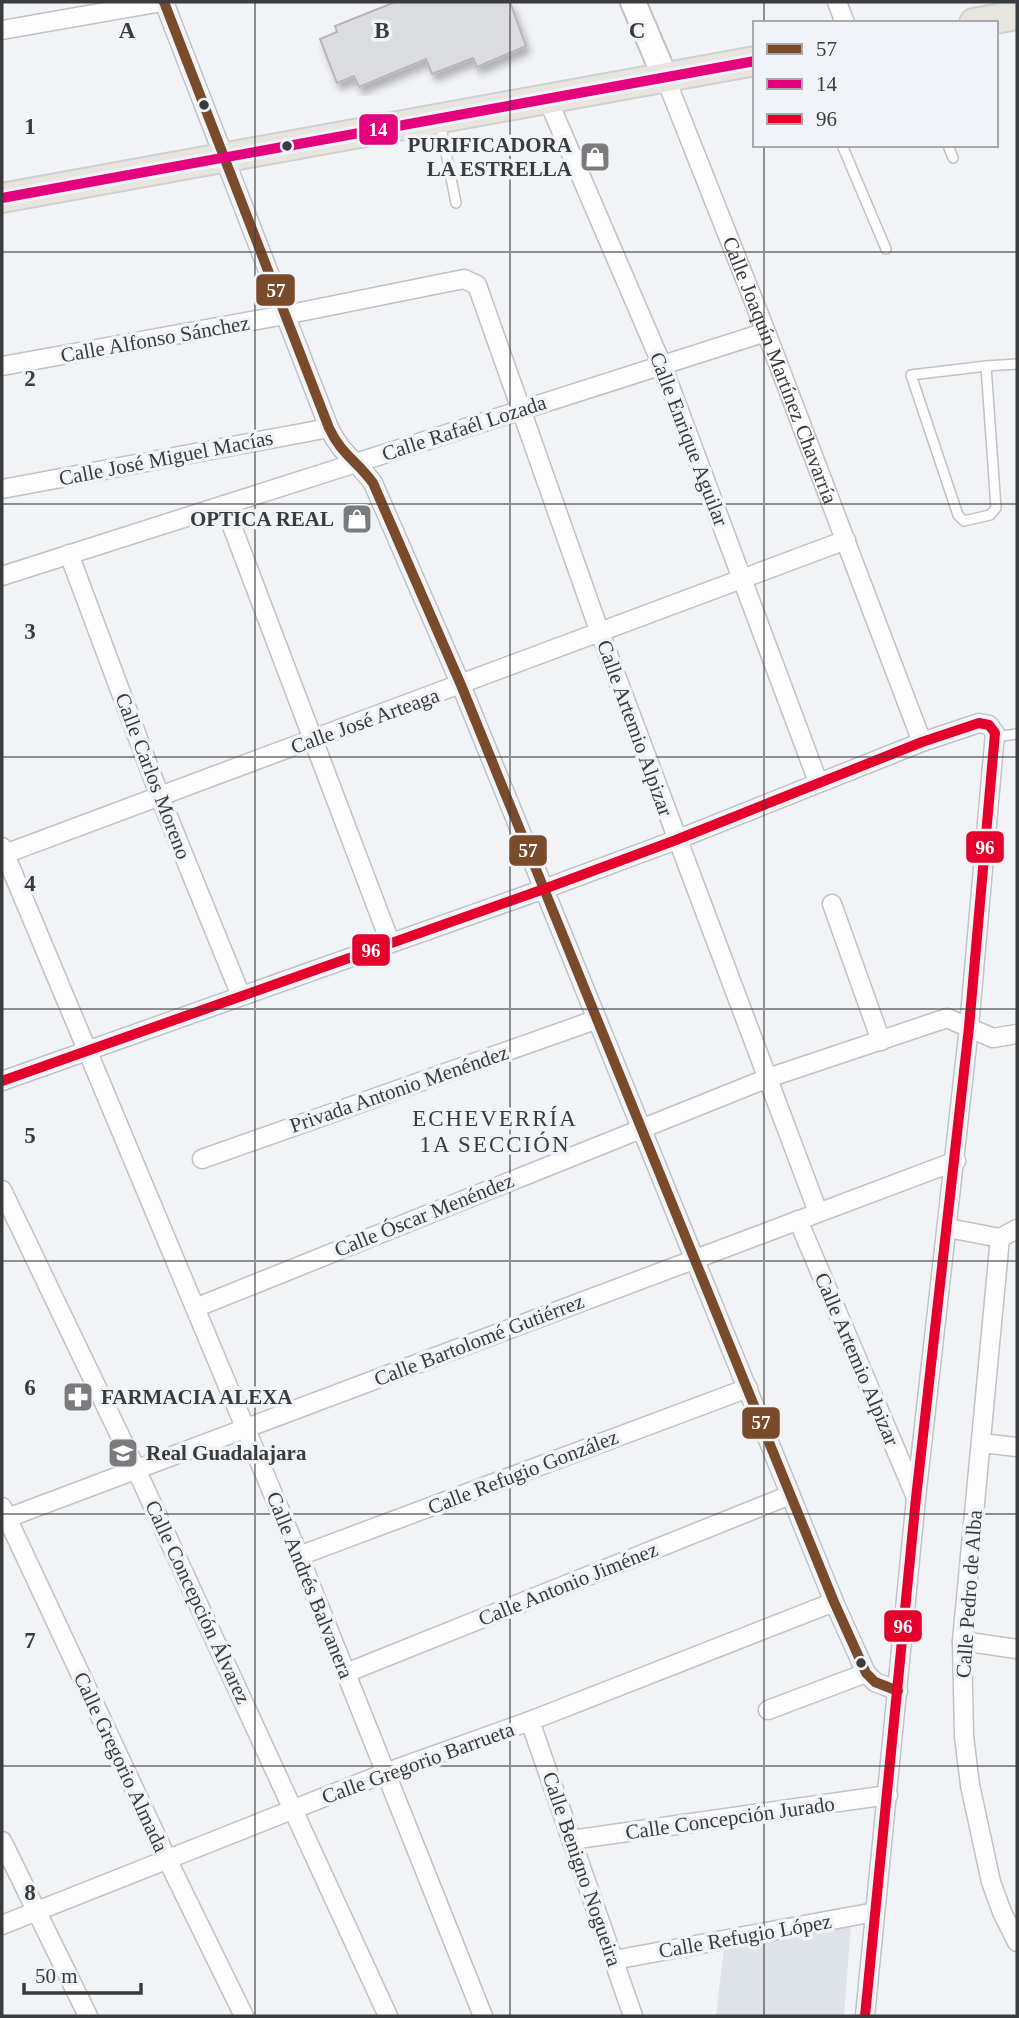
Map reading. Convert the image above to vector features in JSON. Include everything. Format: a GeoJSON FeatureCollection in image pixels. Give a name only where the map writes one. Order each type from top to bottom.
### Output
{"type":"FeatureCollection","features":[{"type":"Feature","properties":{"kind":"main road"},"geometry":{"type":"LineString","coordinates":[[985,21],[1017,15]]}},
{"type":"Feature","properties":{"kind":"main road"},"geometry":{"type":"LineString","coordinates":[[2,198],[753,61]]}},
{"type":"Feature","properties":{"kind":"street"},"geometry":{"type":"LineString","coordinates":[[2,30],[163,2],[329,428],[337,445],[357,463],[373,483],[461,685],[834,1602],[866,1673],[875,1682],[898,1691]]}},
{"type":"Feature","properties":{"kind":"street","name":"Calle Joaquín Martínez Chavarría"},"geometry":{"type":"LineString","coordinates":[[633,2],[766,332],[922,742]]}},
{"type":"Feature","properties":{"kind":"street"},"geometry":{"type":"LineString","coordinates":[[837,2],[844,21]]}},
{"type":"Feature","properties":{"kind":"street","name":"Calle Enrique Aguilar"},"geometry":{"type":"LineString","coordinates":[[548,100],[662,365],[818,782]]}},
{"type":"Feature","properties":{"kind":"street","name":"Calle Alfonso Sánchez"},"geometry":{"type":"LineString","coordinates":[[2,366],[285,315],[464,279],[472,282]]}},
{"type":"Feature","properties":{"kind":"street","name":"Calle Artemio Alpizar"},"geometry":{"type":"LineString","coordinates":[[472,282],[479,289],[520,411],[676,840],[818,1212]]}},
{"type":"Feature","properties":{"kind":"street","name":"Calle Rafaél Lozada"},"geometry":{"type":"LineString","coordinates":[[2,576],[766,332]]}},
{"type":"Feature","properties":{"kind":"street","name":"Calle José Miguel Macías"},"geometry":{"type":"LineString","coordinates":[[2,489],[329,428]]}},
{"type":"Feature","properties":{"kind":"street"},"geometry":{"type":"LineString","coordinates":[[224,505],[390,942]]}},
{"type":"Feature","properties":{"kind":"street","name":"Calle José Arteaga"},"geometry":{"type":"LineString","coordinates":[[3,852],[160,797],[846,540]]}},
{"type":"Feature","properties":{"kind":"street","name":"Calle Carlos Moreno"},"geometry":{"type":"LineString","coordinates":[[69,554],[160,797],[241,996]]}},
{"type":"Feature","properties":{"kind":"street"},"geometry":{"type":"LineString","coordinates":[[2,1082],[544,889],[676,840],[922,742],[979,723],[992,731],[956,1161],[916,1498],[865,2016]]}},
{"type":"Feature","properties":{"kind":"street","name":"Calle Andrés Balvanera"},"geometry":{"type":"LineString","coordinates":[[3,852],[299,1556],[483,2016]]}},
{"type":"Feature","properties":{"kind":"street"},"geometry":{"type":"LineString","coordinates":[[832,904],[881,1041]]}},
{"type":"Feature","properties":{"kind":"street","name":"Calle Óscar Menéndez"},"geometry":{"type":"LineString","coordinates":[[195,1308],[768,1078],[947,1018],[993,1038],[1017,1034]]}},
{"type":"Feature","properties":{"kind":"street","name":"Privada Antonio Menéndez"},"geometry":{"type":"LineString","coordinates":[[202,1159],[596,1020]]}},
{"type":"Feature","properties":{"kind":"street","name":"Calle Bartolomé Gutiérrez"},"geometry":{"type":"LineString","coordinates":[[4,1515],[136,1469],[956,1161]]}},
{"type":"Feature","properties":{"kind":"street","name":"Calle Concepción Álvarez"},"geometry":{"type":"LineString","coordinates":[[2,1190],[136,1469],[388,2016]]}},
{"type":"Feature","properties":{"kind":"street","name":"Calle Artemio Alpizar"},"geometry":{"type":"LineString","coordinates":[[798,1220],[916,1498]]}},
{"type":"Feature","properties":{"kind":"street"},"geometry":{"type":"LineString","coordinates":[[948,1228],[1000,1238],[1017,1229]]}},
{"type":"Feature","properties":{"kind":"street","name":"Calle Pedro de Alba"},"geometry":{"type":"LineString","coordinates":[[1000,1238],[962,1641],[964,1736],[970,1785],[991,1882],[1017,1942]]}},
{"type":"Feature","properties":{"kind":"street","name":"Calle Refugio González"},"geometry":{"type":"LineString","coordinates":[[299,1556],[748,1388]]}},
{"type":"Feature","properties":{"kind":"street"},"geometry":{"type":"LineString","coordinates":[[981,1443],[1017,1447]]}},
{"type":"Feature","properties":{"kind":"street","name":"Calle Antonio Jiménez"},"geometry":{"type":"LineString","coordinates":[[346,1673],[790,1495]]}},
{"type":"Feature","properties":{"kind":"street","name":"Calle Gregorio Almada"},"geometry":{"type":"LineString","coordinates":[[4,1515],[244,2016]]}},
{"type":"Feature","properties":{"kind":"street","name":"Calle Gregorio Barrueta"},"geometry":{"type":"LineString","coordinates":[[2,1925],[385,1773],[530,1721],[834,1602]]}},
{"type":"Feature","properties":{"kind":"street"},"geometry":{"type":"LineString","coordinates":[[962,1641],[1017,1649]]}},
{"type":"Feature","properties":{"kind":"street"},"geometry":{"type":"LineString","coordinates":[[768,1710],[866,1673]]}},
{"type":"Feature","properties":{"kind":"street","name":"Calle Benigno Nogueira"},"geometry":{"type":"LineString","coordinates":[[530,1721],[633,2016]]}},
{"type":"Feature","properties":{"kind":"street","name":"Calle Concepción Jurado"},"geometry":{"type":"LineString","coordinates":[[571,1840],[888,1795]]}},
{"type":"Feature","properties":{"kind":"street"},"geometry":{"type":"LineString","coordinates":[[2,1841],[88,2016]]}},
{"type":"Feature","properties":{"kind":"street","name":"Calle Refugio López"},"geometry":{"type":"LineString","coordinates":[[614,1960],[875,1912]]}},
{"type":"Feature","properties":{"kind":"lane"},"geometry":{"type":"LineString","coordinates":[[439,120],[456,203]]}},
{"type":"Feature","properties":{"kind":"lane"},"geometry":{"type":"LineString","coordinates":[[843,147],[886,249]]}},
{"type":"Feature","properties":{"kind":"lane"},"geometry":{"type":"LineString","coordinates":[[949,147],[953,158]]}},
{"type":"Feature","properties":{"kind":"lane"},"geometry":{"type":"LineString","coordinates":[[986,366],[996,508],[989,515],[964,521],[958,515],[911,375],[986,366],[1017,364]]}},
{"type":"Feature","properties":{"kind":"lane"},"geometry":{"type":"LineString","coordinates":[[992,731],[1017,734]]}},
{"type":"Feature","properties":{"kind":"shaded area"},"geometry":{"type":"Polygon","coordinates":[[[851,1924],[844,2016],[716,2016],[724,1948],[851,1924]]]}},
{"type":"Feature","properties":{"kind":"building"},"geometry":{"type":"Polygon","coordinates":[[[395,2],[510,2],[526,46],[477,67],[473,58],[432,74],[426,59],[359,87],[354,76],[337,83],[320,39],[337,32],[335,26],[395,2]]]}},
{"type":"Feature","properties":{"kind":"transit line","name":"57"},"geometry":{"type":"LineString","coordinates":[[164,2],[329,428],[344,451],[373,483],[461,685],[834,1602],[866,1673],[875,1682],[898,1691]]}},
{"type":"Feature","properties":{"kind":"transit line","name":"14"},"geometry":{"type":"LineString","coordinates":[[2,198],[753,61]]}},
{"type":"Feature","properties":{"kind":"transit line","name":"96"},"geometry":{"type":"LineString","coordinates":[[2,1081],[544,889],[676,840],[922,742],[979,723],[989,725],[995,733],[969,1027],[916,1498],[865,2016]]}},
{"type":"Feature","properties":{"kind":"place","name":"PURIFICADORA LA ESTRELLA"},"geometry":{"type":"Point","coordinates":[595,157]}},
{"type":"Feature","properties":{"kind":"place","name":"OPTICA REAL"},"geometry":{"type":"Point","coordinates":[357,519]}},
{"type":"Feature","properties":{"kind":"place","name":"FARMACIA ALEXA"},"geometry":{"type":"Point","coordinates":[78,1397]}},
{"type":"Feature","properties":{"kind":"place","name":"Real Guadalajara"},"geometry":{"type":"Point","coordinates":[123,1453]}},
{"type":"Feature","properties":{"kind":"district","name":"ECHEVERRÍA 1A SECCIÓN"},"geometry":{"type":"Point","coordinates":[495,1131]}}]}
